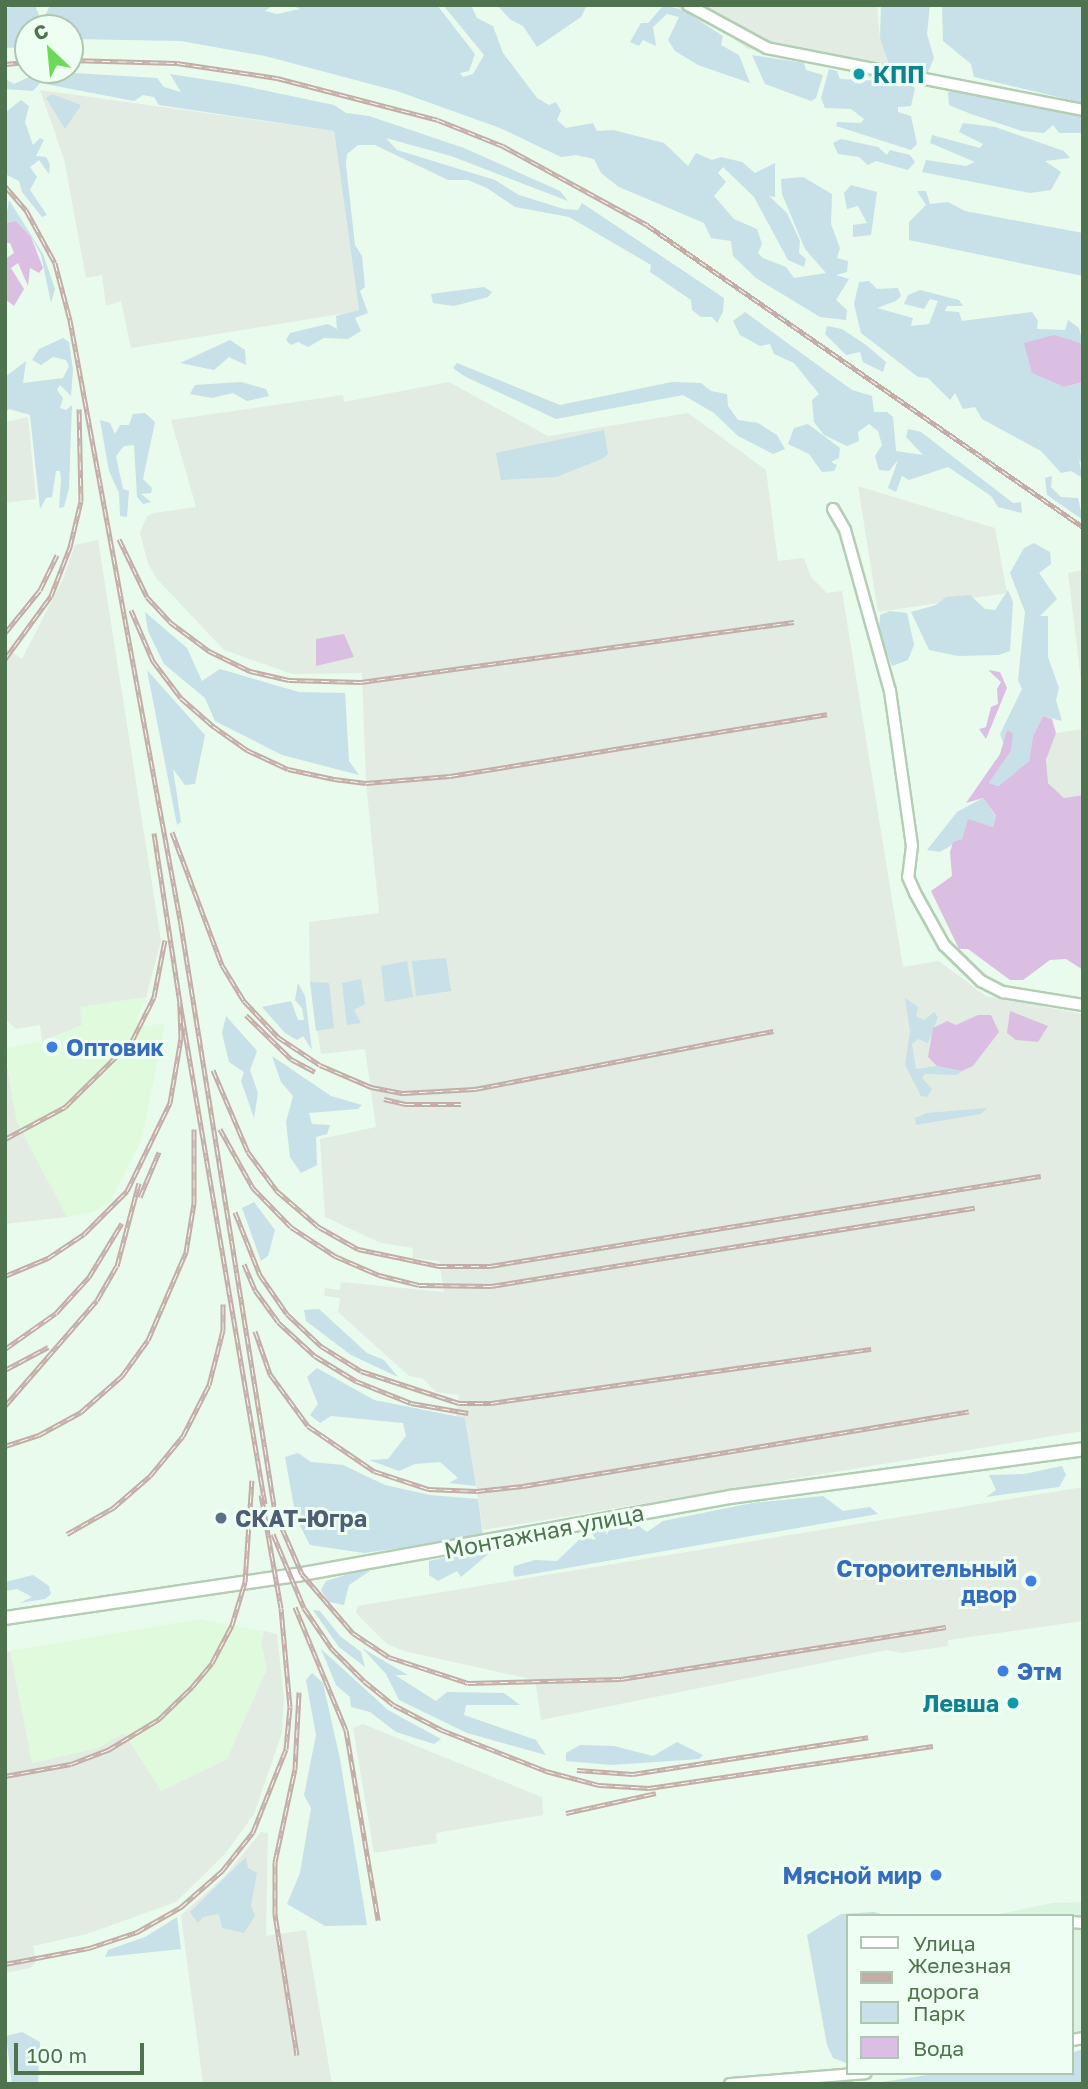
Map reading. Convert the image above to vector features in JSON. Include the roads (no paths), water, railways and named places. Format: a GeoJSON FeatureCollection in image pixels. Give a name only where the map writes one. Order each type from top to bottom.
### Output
{"type":"FeatureCollection","features":[{"type":"Feature","properties":{"kind":"street"},"geometry":{"type":"LineString","coordinates":[[688,5],[767,48],[1083,110]]}},
{"type":"Feature","properties":{"kind":"street"},"geometry":{"type":"LineString","coordinates":[[833,509],[845,530],[890,691],[912,846],[908,877],[915,893],[944,946],[981,981],[1003,992],[1083,1005]]}},
{"type":"Feature","properties":{"kind":"street","name":"Монтажная улица"},"geometry":{"type":"LineString","coordinates":[[5,1618],[302,1574],[730,1497],[1083,1449]]}},
{"type":"Feature","properties":{"kind":"street"},"geometry":{"type":"LineString","coordinates":[[730,2084],[847,2075]]}},
{"type":"Feature","properties":{"kind":"water"},"geometry":{"type":"Polygon","coordinates":[[[16,221],[31,237],[43,268],[39,273],[30,268],[28,286],[18,263],[11,268],[24,289],[14,306],[5,299],[5,259],[14,253],[10,243],[5,243],[5,223],[16,221]]]}},
{"type":"Feature","properties":{"kind":"water"},"geometry":{"type":"Polygon","coordinates":[[[1054,335],[1083,344],[1083,382],[1064,387],[1032,373],[1024,343],[1054,335]]]}},
{"type":"Feature","properties":{"kind":"water"},"geometry":{"type":"Polygon","coordinates":[[[344,634],[354,657],[316,666],[316,639],[344,634]]]}},
{"type":"Feature","properties":{"kind":"water"},"geometry":{"type":"Polygon","coordinates":[[[988,670],[1000,672],[1007,688],[986,739],[979,729],[986,727],[991,707],[998,704],[997,689],[1001,682],[988,670]]]}},
{"type":"Feature","properties":{"kind":"water"},"geometry":{"type":"Polygon","coordinates":[[[1043,716],[1052,719],[1056,733],[1046,760],[1048,783],[1064,798],[1083,795],[1083,970],[1066,959],[1050,960],[1023,980],[1010,980],[968,949],[959,949],[931,891],[952,876],[950,852],[953,842],[962,839],[968,819],[993,827],[996,816],[983,798],[966,803],[1000,754],[1007,730],[1013,733],[1011,751],[989,783],[999,786],[1029,761],[1033,736],[1043,716]]]}},
{"type":"Feature","properties":{"kind":"water"},"geometry":{"type":"Polygon","coordinates":[[[1010,1011],[1048,1026],[1038,1042],[1016,1040],[1007,1033],[1010,1011]]]}},
{"type":"Feature","properties":{"kind":"water"},"geometry":{"type":"Polygon","coordinates":[[[978,1015],[991,1015],[999,1032],[973,1066],[962,1071],[937,1066],[928,1057],[933,1028],[947,1021],[956,1025],[978,1015]]]}},
{"type":"Feature","properties":{"kind":"railway"},"geometry":{"type":"LineString","coordinates":[[84,60],[177,63],[277,78],[438,120],[503,146],[647,225],[1083,527]]}},
{"type":"Feature","properties":{"kind":"railway"},"geometry":{"type":"LineString","coordinates":[[5,64],[14,63]]}},
{"type":"Feature","properties":{"kind":"railway"},"geometry":{"type":"LineString","coordinates":[[5,186],[26,210],[55,263],[70,320],[181,925],[275,1512],[302,1574],[353,1633],[389,1657],[468,1683],[621,1679],[946,1627]]}},
{"type":"Feature","properties":{"kind":"railway"},"geometry":{"type":"LineString","coordinates":[[5,659],[51,596],[70,547],[81,501],[79,409]]}},
{"type":"Feature","properties":{"kind":"railway"},"geometry":{"type":"LineString","coordinates":[[119,539],[147,597],[170,622],[209,651],[250,671],[289,680],[361,682],[794,622]]}},
{"type":"Feature","properties":{"kind":"railway"},"geometry":{"type":"LineString","coordinates":[[5,633],[40,590],[57,555]]}},
{"type":"Feature","properties":{"kind":"railway"},"geometry":{"type":"LineString","coordinates":[[131,610],[153,661],[181,698],[213,726],[247,750],[288,769],[334,779],[366,783],[450,776],[827,714]]}},
{"type":"Feature","properties":{"kind":"railway"},"geometry":{"type":"LineString","coordinates":[[172,832],[222,965],[244,1001],[278,1037],[320,1065],[371,1087],[403,1093],[475,1089],[773,1031]]}},
{"type":"Feature","properties":{"kind":"railway"},"geometry":{"type":"LineString","coordinates":[[5,1276],[48,1258],[84,1234],[127,1191],[170,1103],[181,1038],[180,1003],[154,833]]}},
{"type":"Feature","properties":{"kind":"railway"},"geometry":{"type":"LineString","coordinates":[[5,1139],[65,1107],[132,1041],[154,997],[165,940]]}},
{"type":"Feature","properties":{"kind":"railway"},"geometry":{"type":"LineString","coordinates":[[180,1003],[265,1504]]}},
{"type":"Feature","properties":{"kind":"railway"},"geometry":{"type":"LineString","coordinates":[[246,1015],[291,1059],[315,1072]]}},
{"type":"Feature","properties":{"kind":"railway"},"geometry":{"type":"LineString","coordinates":[[213,1070],[248,1152],[277,1191],[319,1227],[358,1249],[439,1266],[490,1266],[1041,1176]]}},
{"type":"Feature","properties":{"kind":"railway"},"geometry":{"type":"LineString","coordinates":[[384,1099],[406,1104],[461,1104]]}},
{"type":"Feature","properties":{"kind":"railway"},"geometry":{"type":"LineString","coordinates":[[5,1446],[39,1435],[81,1412],[122,1376],[148,1340],[186,1252],[194,1203],[194,1129]]}},
{"type":"Feature","properties":{"kind":"railway"},"geometry":{"type":"LineString","coordinates":[[220,1129],[253,1188],[291,1227],[335,1256],[379,1275],[419,1285],[491,1286],[975,1208]]}},
{"type":"Feature","properties":{"kind":"railway"},"geometry":{"type":"LineString","coordinates":[[140,1197],[159,1152]]}},
{"type":"Feature","properties":{"kind":"railway"},"geometry":{"type":"LineString","coordinates":[[5,1406],[97,1300],[117,1266],[139,1183]]}},
{"type":"Feature","properties":{"kind":"railway"},"geometry":{"type":"LineString","coordinates":[[235,1212],[260,1275],[287,1314],[321,1346],[361,1371],[459,1403],[491,1403],[871,1349]]}},
{"type":"Feature","properties":{"kind":"railway"},"geometry":{"type":"LineString","coordinates":[[5,1349],[56,1313],[89,1277],[122,1223]]}},
{"type":"Feature","properties":{"kind":"railway"},"geometry":{"type":"LineString","coordinates":[[244,1264],[255,1290],[278,1322],[315,1356],[356,1381],[411,1403],[468,1413]]}},
{"type":"Feature","properties":{"kind":"railway"},"geometry":{"type":"LineString","coordinates":[[67,1534],[113,1508],[150,1476],[183,1436],[209,1385],[223,1330],[223,1304]]}},
{"type":"Feature","properties":{"kind":"railway"},"geometry":{"type":"LineString","coordinates":[[255,1331],[270,1374],[308,1426],[374,1471],[428,1489],[477,1491],[523,1486],[969,1411]]}},
{"type":"Feature","properties":{"kind":"railway"},"geometry":{"type":"LineString","coordinates":[[5,1370],[48,1347]]}},
{"type":"Feature","properties":{"kind":"railway"},"geometry":{"type":"LineString","coordinates":[[5,1776],[71,1764],[108,1750],[159,1719],[192,1687],[212,1663],[232,1625],[245,1582],[252,1480]]}},
{"type":"Feature","properties":{"kind":"railway"},"geometry":{"type":"LineString","coordinates":[[5,1964],[89,1948],[137,1932],[181,1907],[222,1871],[253,1832],[286,1749],[290,1707],[281,1608],[261,1495]]}},
{"type":"Feature","properties":{"kind":"railway"},"geometry":{"type":"LineString","coordinates":[[273,1534],[304,1608],[332,1649],[364,1681],[394,1705],[442,1730],[546,1771],[599,1785],[649,1788],[933,1746]]}},
{"type":"Feature","properties":{"kind":"railway"},"geometry":{"type":"LineString","coordinates":[[295,1607],[346,1730],[378,1920]]}},
{"type":"Feature","properties":{"kind":"railway"},"geometry":{"type":"LineString","coordinates":[[297,2055],[275,1914],[275,1862],[295,1769],[299,1692]]}},
{"type":"Feature","properties":{"kind":"railway"},"geometry":{"type":"LineString","coordinates":[[577,1770],[633,1774],[868,1737]]}},
{"type":"Feature","properties":{"kind":"railway"},"geometry":{"type":"LineString","coordinates":[[566,1813],[656,1793]]}},
{"type":"Feature","properties":{"kind":"place","name":"КПП"},"geometry":{"type":"Point","coordinates":[859,74]}},
{"type":"Feature","properties":{"kind":"place","name":"Оптовик"},"geometry":{"type":"Point","coordinates":[52,1047]}},
{"type":"Feature","properties":{"kind":"place","name":"СКАТ-Югра"},"geometry":{"type":"Point","coordinates":[221,1518]}},
{"type":"Feature","properties":{"kind":"place","name":"Стороительный двор"},"geometry":{"type":"Point","coordinates":[1031,1581]}},
{"type":"Feature","properties":{"kind":"place","name":"Этм"},"geometry":{"type":"Point","coordinates":[1003,1671]}},
{"type":"Feature","properties":{"kind":"place","name":"Левша"},"geometry":{"type":"Point","coordinates":[1013,1703]}},
{"type":"Feature","properties":{"kind":"place","name":"Мясной мир"},"geometry":{"type":"Point","coordinates":[936,1875]}}]}
